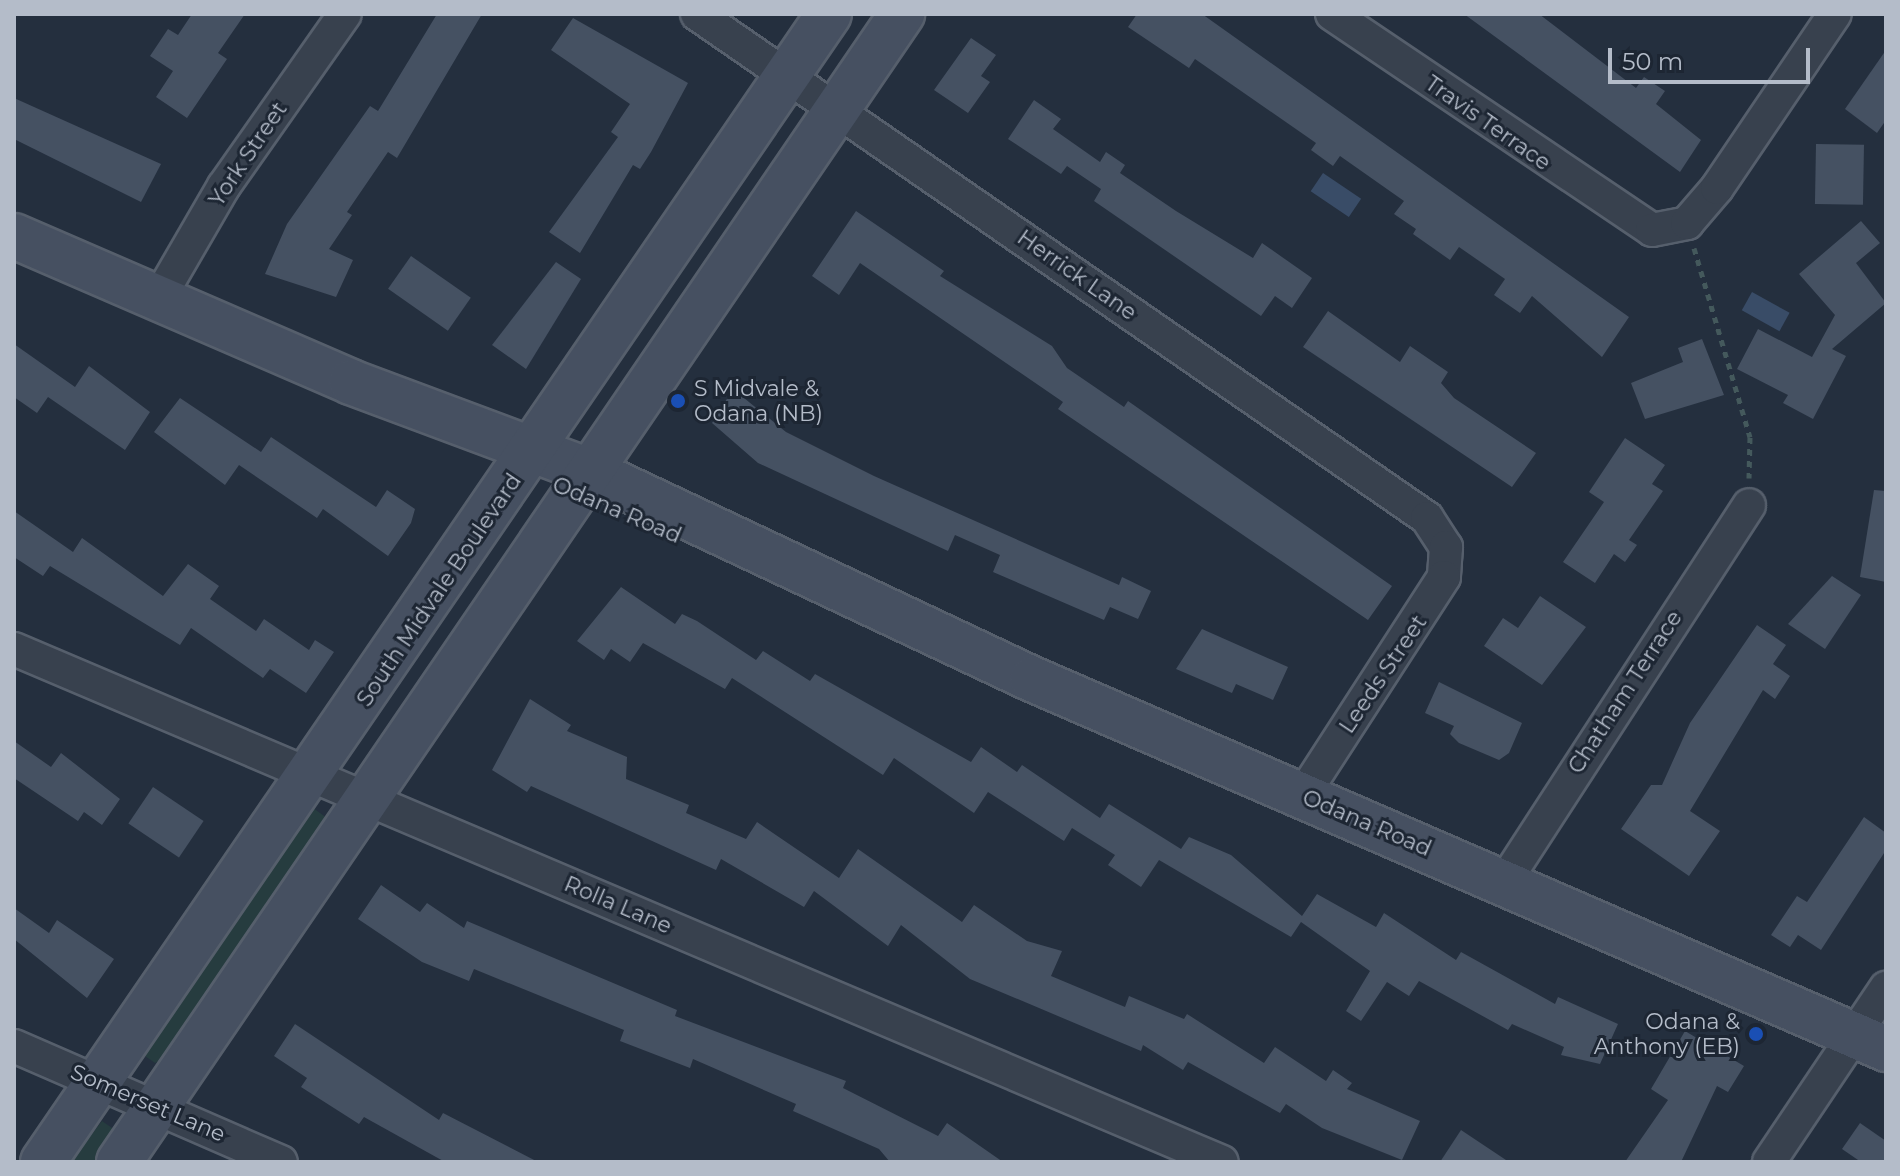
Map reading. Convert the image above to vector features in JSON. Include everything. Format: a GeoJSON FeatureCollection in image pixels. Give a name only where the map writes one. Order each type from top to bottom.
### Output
{"type":"FeatureCollection","features":[{"type":"Feature","properties":{"kind":"main road","name":"South Midvale Boulevard"},"geometry":{"type":"LineString","coordinates":[[43,1162],[312,777],[829,14]]}},
{"type":"Feature","properties":{"kind":"main road"},"geometry":{"type":"LineString","coordinates":[[119,1162],[586,482],[902,14]]}},
{"type":"Feature","properties":{"kind":"main road","name":"Odana Road"},"geometry":{"type":"LineString","coordinates":[[14,236],[1870,1042]]}},
{"type":"Feature","properties":{"kind":"street","name":"York Street"},"geometry":{"type":"LineString","coordinates":[[159,298],[224,186],[345,14]]}},
{"type":"Feature","properties":{"kind":"street","name":"Herrick Lane"},"geometry":{"type":"LineString","coordinates":[[697,14],[1427,518],[1446,547]]}},
{"type":"Feature","properties":{"kind":"street","name":"Travis Terrace"},"geometry":{"type":"LineString","coordinates":[[1332,14],[1646,227],[1687,223],[1835,14]]}},
{"type":"Feature","properties":{"kind":"street","name":"Chatham Terrace"},"geometry":{"type":"LineString","coordinates":[[1505,881],[1749,505]]}},
{"type":"Feature","properties":{"kind":"street","name":"Leeds Street"},"geometry":{"type":"LineString","coordinates":[[1303,795],[1429,606],[1444,577],[1446,547]]}},
{"type":"Feature","properties":{"kind":"street","name":"Rolla Lane"},"geometry":{"type":"LineString","coordinates":[[14,649],[312,777],[371,797],[1222,1162]]}},
{"type":"Feature","properties":{"kind":"street"},"geometry":{"type":"LineString","coordinates":[[1769,1162],[1870,1042],[1886,988]]}},
{"type":"Feature","properties":{"kind":"street","name":"Somerset Lane"},"geometry":{"type":"LineString","coordinates":[[14,1046],[98,1083],[159,1104],[281,1162]]}},
{"type":"Feature","properties":{"kind":"path"},"geometry":{"type":"LineString","coordinates":[[1693,243],[1750,437],[1749,505]]}},
{"type":"Feature","properties":{"kind":"green space"},"geometry":{"type":"Polygon","coordinates":[[[313,808],[327,818],[176,1050],[155,1063],[145,1056],[313,808]]]}},
{"type":"Feature","properties":{"kind":"green space"},"geometry":{"type":"Polygon","coordinates":[[[102,1121],[115,1130],[100,1162],[70,1162],[102,1121]]]}},
{"type":"Feature","properties":{"kind":"water"},"geometry":{"type":"Polygon","coordinates":[[[1323,173],[1361,199],[1349,217],[1311,191],[1323,173]]]}},
{"type":"Feature","properties":{"kind":"water"},"geometry":{"type":"Polygon","coordinates":[[[1752,292],[1790,313],[1779,331],[1742,310],[1752,292]]]}},
{"type":"Feature","properties":{"kind":"building"},"geometry":{"type":"Polygon","coordinates":[[[192,14],[245,14],[218,53],[227,59],[187,118],[156,97],[173,71],[150,56],[168,29],[178,35],[192,14]]]}},
{"type":"Feature","properties":{"kind":"building"},"geometry":{"type":"Polygon","coordinates":[[[437,14],[482,14],[397,158],[388,152],[347,212],[352,215],[329,249],[353,260],[336,297],[265,274],[287,224],[370,106],[378,111],[437,14]]]}},
{"type":"Feature","properties":{"kind":"building"},"geometry":{"type":"Polygon","coordinates":[[[1137,14],[1202,14],[1629,317],[1602,357],[1532,296],[1520,313],[1494,295],[1505,279],[1459,247],[1450,260],[1413,234],[1416,229],[1394,214],[1404,201],[1340,156],[1333,166],[1311,150],[1316,143],[1195,59],[1189,68],[1128,27],[1137,14]]]}},
{"type":"Feature","properties":{"kind":"building"},"geometry":{"type":"Polygon","coordinates":[[[1464,14],[1539,14],[1636,88],[1644,77],[1665,91],[1656,104],[1701,140],[1680,172],[1464,14]]]}},
{"type":"Feature","properties":{"kind":"building"},"geometry":{"type":"Polygon","coordinates":[[[573,18],[688,83],[651,152],[640,169],[633,165],[580,253],[549,232],[618,137],[611,132],[630,104],[551,50],[573,18]]]}},
{"type":"Feature","properties":{"kind":"building"},"geometry":{"type":"Polygon","coordinates":[[[971,38],[996,55],[981,76],[990,82],[968,113],[934,90],[971,38]]]}},
{"type":"Feature","properties":{"kind":"building"},"geometry":{"type":"Polygon","coordinates":[[[1886,50],[1886,120],[1877,133],[1845,109],[1886,50]]]}},
{"type":"Feature","properties":{"kind":"building"},"geometry":{"type":"Polygon","coordinates":[[[14,98],[161,164],[141,202],[14,139],[14,98]]]}},
{"type":"Feature","properties":{"kind":"building"},"geometry":{"type":"Polygon","coordinates":[[[1034,100],[1061,119],[1053,129],[1100,162],[1106,152],[1125,165],[1120,173],[1176,211],[1253,258],[1262,243],[1312,278],[1292,308],[1275,296],[1261,316],[1094,201],[1101,189],[1067,166],[1061,174],[1008,139],[1034,100]]]}},
{"type":"Feature","properties":{"kind":"building"},"geometry":{"type":"Polygon","coordinates":[[[1816,144],[1864,145],[1863,205],[1815,204],[1816,144]]]}},
{"type":"Feature","properties":{"kind":"building"},"geometry":{"type":"Polygon","coordinates":[[[856,211],[944,271],[940,276],[1052,346],[1067,368],[1124,407],[1128,401],[1392,586],[1368,620],[1058,409],[1063,402],[860,263],[839,295],[812,276],[856,211]]]}},
{"type":"Feature","properties":{"kind":"building"},"geometry":{"type":"Polygon","coordinates":[[[1861,221],[1880,243],[1856,263],[1886,303],[1832,349],[1846,356],[1813,419],[1783,403],[1788,395],[1737,369],[1758,329],[1812,357],[1835,315],[1799,274],[1861,221]]]}},
{"type":"Feature","properties":{"kind":"building"},"geometry":{"type":"Polygon","coordinates":[[[411,256],[471,298],[448,331],[388,289],[411,256]]]}},
{"type":"Feature","properties":{"kind":"building"},"geometry":{"type":"Polygon","coordinates":[[[556,262],[581,279],[526,369],[492,345],[556,262]]]}},
{"type":"Feature","properties":{"kind":"building"},"geometry":{"type":"Polygon","coordinates":[[[1328,311],[1400,362],[1410,346],[1448,372],[1441,383],[1454,398],[1536,453],[1512,487],[1303,347],[1328,311]]]}},
{"type":"Feature","properties":{"kind":"building"},"geometry":{"type":"Polygon","coordinates":[[[1702,339],[1724,395],[1645,419],[1631,383],[1683,362],[1678,348],[1702,339]]]}},
{"type":"Feature","properties":{"kind":"building"},"geometry":{"type":"Polygon","coordinates":[[[14,344],[75,387],[89,366],[150,412],[125,450],[48,397],[37,413],[14,397],[14,344]]]}},
{"type":"Feature","properties":{"kind":"building"},"geometry":{"type":"Polygon","coordinates":[[[733,389],[786,432],[874,476],[1119,585],[1122,577],[1151,591],[1138,619],[1110,607],[1104,620],[993,572],[1000,555],[955,535],[948,551],[758,463],[712,423],[733,389]]]}},
{"type":"Feature","properties":{"kind":"building"},"geometry":{"type":"Polygon","coordinates":[[[180,398],[261,452],[271,437],[376,507],[387,490],[415,509],[411,523],[388,556],[323,509],[317,518],[239,465],[225,485],[154,432],[180,398]]]}},
{"type":"Feature","properties":{"kind":"building"},"geometry":{"type":"Polygon","coordinates":[[[1625,438],[1665,465],[1652,484],[1663,491],[1629,540],[1637,545],[1625,562],[1614,554],[1595,583],[1563,562],[1604,502],[1589,492],[1625,438]]]}},
{"type":"Feature","properties":{"kind":"building"},"geometry":{"type":"Polygon","coordinates":[[[1874,490],[1886,491],[1886,582],[1860,577],[1874,490]]]}},
{"type":"Feature","properties":{"kind":"building"},"geometry":{"type":"Polygon","coordinates":[[[14,511],[73,552],[82,538],[163,596],[188,564],[219,586],[210,599],[256,631],[264,619],[309,650],[315,640],[334,652],[306,693],[270,669],[263,678],[191,628],[180,645],[50,566],[43,576],[14,557],[14,511]]]}},
{"type":"Feature","properties":{"kind":"building"},"geometry":{"type":"Polygon","coordinates":[[[1832,576],[1861,595],[1825,649],[1788,624],[1832,576]]]}},
{"type":"Feature","properties":{"kind":"building"},"geometry":{"type":"Polygon","coordinates":[[[621,587],[675,624],[682,614],[756,660],[763,651],[810,681],[815,674],[971,762],[981,747],[1017,772],[1022,765],[1100,818],[1109,804],[1181,849],[1189,837],[1231,855],[1302,916],[1317,894],[1376,927],[1384,913],[1456,960],[1461,952],[1555,1004],[1558,997],[1618,1024],[1600,1064],[1561,1055],[1564,1047],[1512,1024],[1508,1030],[1419,981],[1409,996],[1387,982],[1361,1021],[1346,1011],[1370,971],[1301,922],[1291,937],[1159,860],[1141,887],[1108,865],[1115,855],[1072,828],[1064,841],[988,792],[974,813],[894,758],[883,775],[732,678],[725,689],[643,643],[630,662],[611,649],[604,660],[577,641],[621,587]]]}},
{"type":"Feature","properties":{"kind":"building"},"geometry":{"type":"Polygon","coordinates":[[[1540,596],[1586,627],[1542,685],[1484,646],[1503,618],[1518,628],[1540,596]]]}},
{"type":"Feature","properties":{"kind":"building"},"geometry":{"type":"Polygon","coordinates":[[[1757,625],[1786,645],[1773,664],[1790,676],[1775,699],[1763,690],[1690,811],[1720,831],[1689,876],[1621,829],[1651,785],[1662,785],[1690,723],[1757,625]]]}},
{"type":"Feature","properties":{"kind":"building"},"geometry":{"type":"Polygon","coordinates":[[[1202,629],[1288,667],[1273,700],[1236,684],[1232,693],[1176,669],[1202,629]]]}},
{"type":"Feature","properties":{"kind":"building"},"geometry":{"type":"Polygon","coordinates":[[[1439,682],[1522,723],[1509,753],[1499,760],[1459,743],[1450,734],[1454,726],[1425,713],[1439,682]]]}},
{"type":"Feature","properties":{"kind":"building"},"geometry":{"type":"Polygon","coordinates":[[[530,699],[571,725],[567,731],[627,757],[626,779],[689,805],[686,813],[746,839],[757,822],[839,878],[858,849],[962,922],[974,905],[1027,941],[1062,951],[1051,976],[1125,1007],[1129,996],[1184,1019],[1187,1014],[1264,1063],[1275,1047],[1326,1081],[1333,1070],[1352,1083],[1347,1089],[1420,1121],[1402,1160],[1322,1128],[1286,1104],[1280,1113],[1188,1062],[1183,1070],[1143,1045],[1141,1051],[970,979],[901,925],[888,946],[814,891],[804,907],[721,859],[716,870],[531,786],[527,792],[492,770],[530,699]]]}},
{"type":"Feature","properties":{"kind":"building"},"geometry":{"type":"Polygon","coordinates":[[[14,741],[51,767],[61,753],[120,799],[102,825],[84,812],[78,821],[14,778],[14,741]]]}},
{"type":"Feature","properties":{"kind":"building"},"geometry":{"type":"Polygon","coordinates":[[[153,787],[204,821],[179,858],[128,823],[153,787]]]}},
{"type":"Feature","properties":{"kind":"building"},"geometry":{"type":"Polygon","coordinates":[[[1864,817],[1886,833],[1886,850],[1821,950],[1798,935],[1790,947],[1771,935],[1797,896],[1807,902],[1864,817]]]}},
{"type":"Feature","properties":{"kind":"building"},"geometry":{"type":"Polygon","coordinates":[[[381,885],[420,912],[427,903],[464,928],[467,921],[677,1010],[675,1016],[846,1081],[843,1088],[938,1136],[947,1123],[1003,1162],[890,1162],[879,1149],[793,1111],[796,1104],[693,1059],[690,1068],[620,1041],[624,1030],[474,969],[469,981],[422,962],[358,919],[381,885]]]}},
{"type":"Feature","properties":{"kind":"building"},"geometry":{"type":"Polygon","coordinates":[[[14,908],[49,933],[57,920],[114,959],[87,998],[14,939],[14,908]]]}},
{"type":"Feature","properties":{"kind":"building"},"geometry":{"type":"Polygon","coordinates":[[[295,1024],[439,1120],[443,1113],[538,1162],[445,1162],[364,1117],[359,1124],[301,1087],[307,1078],[274,1056],[295,1024]]]}},
{"type":"Feature","properties":{"kind":"building"},"geometry":{"type":"Polygon","coordinates":[[[1685,1031],[1744,1066],[1728,1092],[1717,1086],[1681,1162],[1625,1162],[1668,1100],[1651,1089],[1685,1031]]]}},
{"type":"Feature","properties":{"kind":"building"},"geometry":{"type":"Polygon","coordinates":[[[1860,1123],[1886,1141],[1886,1162],[1861,1162],[1842,1149],[1860,1123]]]}},
{"type":"Feature","properties":{"kind":"building"},"geometry":{"type":"Polygon","coordinates":[[[1461,1130],[1509,1162],[1440,1162],[1461,1130]]]}},
{"type":"Feature","properties":{"kind":"place","name":"S Midvale & Odana (NB)"},"geometry":{"type":"Point","coordinates":[678,401]}},
{"type":"Feature","properties":{"kind":"place","name":"Odana & Anthony (EB)"},"geometry":{"type":"Point","coordinates":[1756,1034]}}]}
